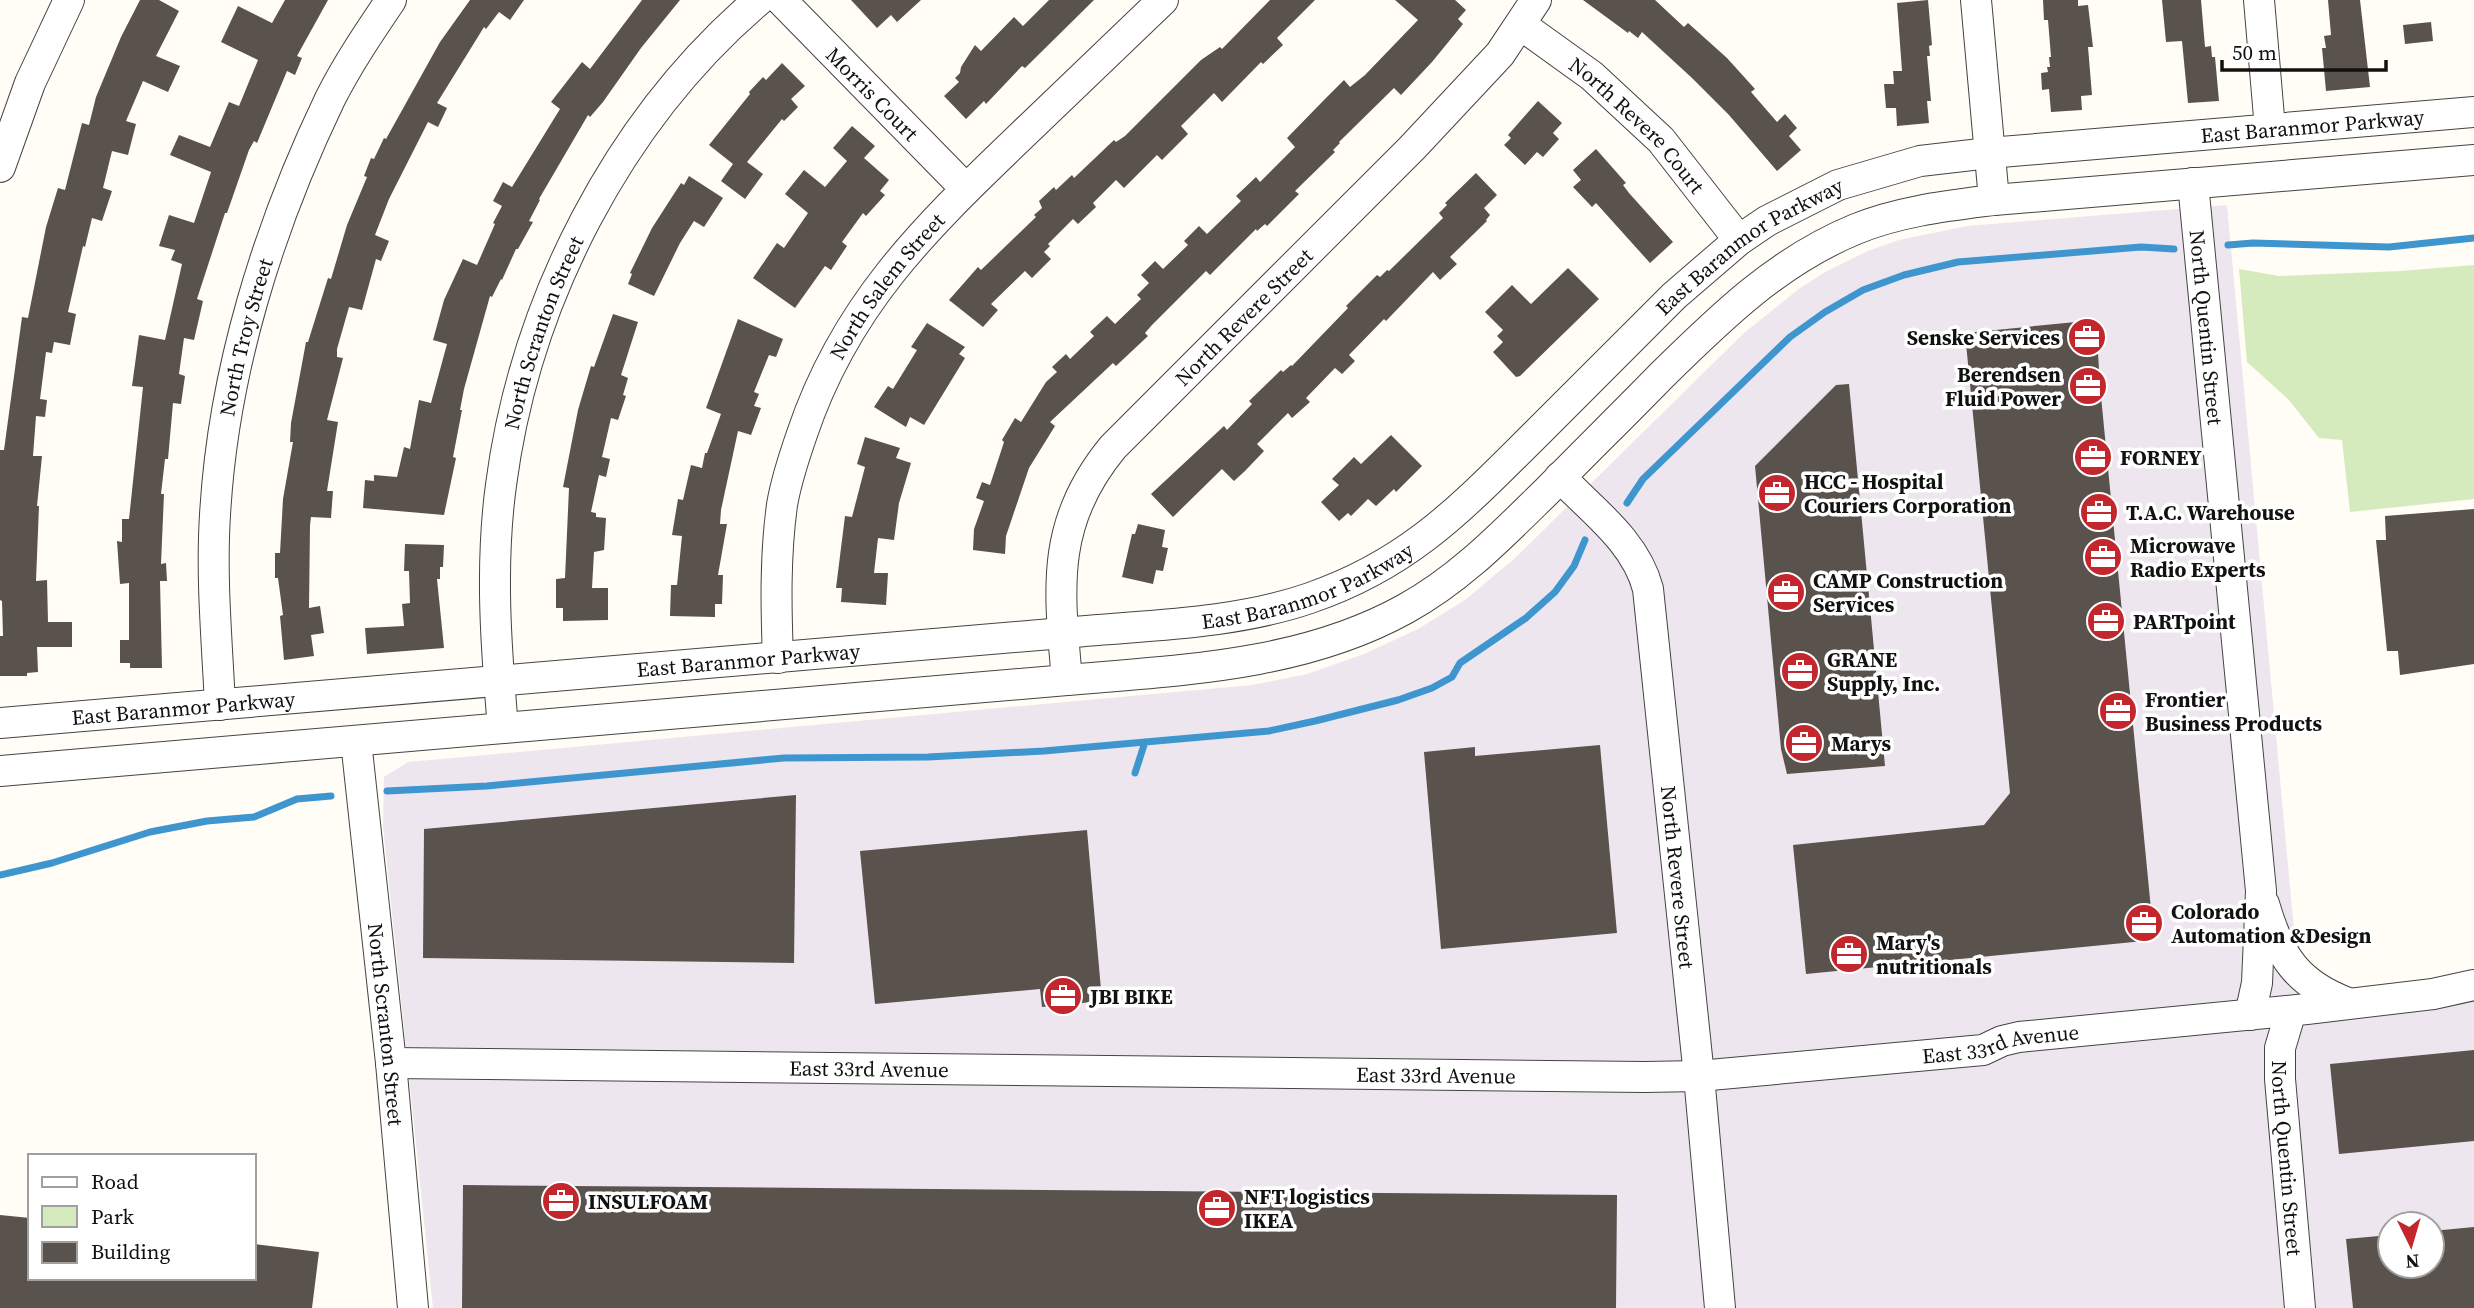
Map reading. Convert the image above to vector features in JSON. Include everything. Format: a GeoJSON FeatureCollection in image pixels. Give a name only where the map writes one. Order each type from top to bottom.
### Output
{"type":"FeatureCollection","features":[{"type":"Feature","properties":{"kind":"street"},"geometry":{"type":"LineString","coordinates":[[0,167],[30,83],[69,0]]}},
{"type":"Feature","properties":{"kind":"street","name":"North Troy Street"},"geometry":{"type":"LineString","coordinates":[[220,705],[214,594],[215,512],[230,399],[243,343],[259,279],[282,210],[331,97],[391,0]]}},
{"type":"Feature","properties":{"kind":"street","name":"North Scranton Street"},"geometry":{"type":"LineString","coordinates":[[503,728],[495,563],[501,487],[517,394],[546,307],[582,228],[627,153],[680,80],[760,0]]}},
{"type":"Feature","properties":{"kind":"street","name":"Morris Court"},"geometry":{"type":"LineString","coordinates":[[780,0],[967,188]]}},
{"type":"Feature","properties":{"kind":"street","name":"North Salem Street"},"geometry":{"type":"LineString","coordinates":[[778,658],[776,597],[783,503],[790,468],[810,410],[837,350],[857,316],[906,252],[967,188],[1163,0]]}},
{"type":"Feature","properties":{"kind":"street","name":"North Revere Street"},"geometry":{"type":"LineString","coordinates":[[1067,681],[1060,588],[1063,551],[1083,489],[1100,463],[1412,148],[1500,54],[1536,0]]}},
{"type":"Feature","properties":{"kind":"street"},"geometry":{"type":"LineString","coordinates":[[1976,0],[1994,200]]}},
{"type":"Feature","properties":{"kind":"street"},"geometry":{"type":"LineString","coordinates":[[2259,0],[2270,129]]}},
{"type":"Feature","properties":{"kind":"street","name":"North Revere Court"},"geometry":{"type":"LineString","coordinates":[[1521,25],[1592,76],[1661,139],[1739,240]]}},
{"type":"Feature","properties":{"kind":"street","name":"East Baranmor Parkway"},"geometry":{"type":"LineString","coordinates":[[0,723],[1063,633],[1217,618],[1266,609],[1318,595],[1382,567],[1415,546],[1456,513],[1674,296],[1739,240],[1767,222],[1838,185],[1920,161],[1989,153],[2474,113]]}},
{"type":"Feature","properties":{"kind":"street","name":"East Baranmor Parkway"},"geometry":{"type":"LineString","coordinates":[[0,771],[1067,681],[1223,666],[1321,645],[1405,609],[1466,568],[1707,331],[1758,286],[1791,262],[1856,229],[1929,208],[1994,200],[2474,160]]}},
{"type":"Feature","properties":{"kind":"street","name":"North Quentin Street"},"geometry":{"type":"LineString","coordinates":[[2193,183],[2261,891],[2257,984],[2250,1014]]}},
{"type":"Feature","properties":{"kind":"street","name":"North Revere Street"},"geometry":{"type":"LineString","coordinates":[[1560,477],[1623,541],[1640,565],[1648,589],[1699,1076],[1720,1308]]}},
{"type":"Feature","properties":{"kind":"street","name":"North Scranton Street"},"geometry":{"type":"LineString","coordinates":[[356,741],[391,1063],[413,1308]]}},
{"type":"Feature","properties":{"kind":"street","name":"North Quentin Street"},"geometry":{"type":"LineString","coordinates":[[2261,891],[2276,937],[2293,967],[2316,989],[2348,1003]]}},
{"type":"Feature","properties":{"kind":"street","name":"East 33rd Avenue"},"geometry":{"type":"LineString","coordinates":[[391,1063],[1699,1076],[1983,1050],[2019,1037],[2291,1011],[2433,994],[2474,985]]}},
{"type":"Feature","properties":{"kind":"street","name":"North Quentin Street"},"geometry":{"type":"LineString","coordinates":[[2291,1011],[2280,1048],[2280,1079],[2300,1308]]}},
{"type":"Feature","properties":{"kind":"shaded area"},"geometry":{"type":"Polygon","coordinates":[[[2227,205],[2302,1017],[2474,1001],[2474,1308],[433,1308],[383,826],[384,777],[408,762],[1252,685],[1307,674],[1364,654],[1418,629],[1465,600],[1514,559],[1744,333],[1800,288],[1868,251],[1899,240],[1967,226],[2227,205]]]}},
{"type":"Feature","properties":{"kind":"green space"},"geometry":{"type":"Polygon","coordinates":[[[2474,265],[2474,499],[2350,512],[2342,440],[2319,438],[2288,399],[2247,362],[2239,269],[2279,276],[2474,265]]]}},
{"type":"Feature","properties":{"kind":"building"},"geometry":{"type":"Polygon","coordinates":[[[140,0],[159,0],[179,11],[156,56],[180,66],[168,92],[143,81],[126,121],[136,124],[128,155],[112,151],[103,188],[112,191],[102,221],[92,218],[68,312],[76,314],[70,345],[54,342],[52,353],[46,352],[40,399],[47,400],[45,417],[36,416],[33,456],[42,456],[37,506],[36,581],[47,580],[48,622],[72,622],[72,647],[37,647],[38,672],[27,673],[27,676],[0,676],[0,636],[3,636],[0,600],[0,450],[4,450],[22,317],[28,318],[46,227],[58,188],[65,190],[82,123],[89,125],[96,97],[140,0]]]}},
{"type":"Feature","properties":{"kind":"building"},"geometry":{"type":"Polygon","coordinates":[[[285,0],[328,0],[297,56],[302,58],[295,75],[287,71],[257,143],[254,141],[249,150],[197,299],[203,301],[194,340],[184,338],[179,374],[185,376],[181,404],[173,403],[168,459],[165,459],[161,494],[164,494],[161,564],[166,563],[167,581],[160,581],[162,668],[130,668],[130,663],[120,663],[120,640],[129,640],[129,583],[120,584],[117,541],[122,542],[122,519],[129,519],[143,387],[132,386],[139,335],[165,340],[182,264],[171,260],[175,250],[159,246],[169,215],[194,223],[211,172],[170,155],[179,135],[210,147],[229,102],[239,106],[258,60],[221,42],[238,6],[272,23],[285,0]]]}},
{"type":"Feature","properties":{"kind":"building"},"geometry":{"type":"Polygon","coordinates":[[[470,0],[524,0],[510,20],[499,12],[486,29],[484,27],[437,103],[447,108],[438,127],[428,122],[389,199],[375,235],[389,241],[381,261],[376,259],[362,310],[349,307],[337,349],[337,357],[343,358],[327,420],[338,422],[327,491],[333,491],[331,518],[311,517],[309,608],[320,606],[324,633],[311,635],[314,656],[284,660],[280,616],[283,615],[278,578],[275,578],[275,553],[280,553],[283,499],[293,442],[290,442],[291,423],[306,342],[328,278],[331,279],[347,225],[367,177],[364,176],[371,158],[374,159],[384,138],[386,139],[440,42],[470,0]]]}},
{"type":"Feature","properties":{"kind":"building"},"geometry":{"type":"Polygon","coordinates":[[[642,0],[680,0],[641,48],[603,102],[590,117],[588,115],[539,199],[529,221],[533,222],[516,249],[502,280],[492,297],[490,296],[464,389],[453,457],[456,458],[444,515],[363,508],[365,480],[374,481],[374,475],[397,477],[404,447],[410,449],[419,400],[431,403],[447,344],[433,340],[444,300],[463,259],[477,265],[502,206],[493,201],[503,182],[512,187],[560,109],[551,102],[582,62],[590,69],[642,0]]]}},
{"type":"Feature","properties":{"kind":"building"},"geometry":{"type":"Polygon","coordinates":[[[851,0],[921,0],[897,22],[891,15],[877,28],[851,0]]]}},
{"type":"Feature","properties":{"kind":"building"},"geometry":{"type":"Polygon","coordinates":[[[1049,0],[1094,0],[1025,68],[1022,66],[986,104],[984,101],[966,119],[944,96],[959,82],[955,78],[975,45],[981,51],[1014,17],[1023,26],[1049,0]]]}},
{"type":"Feature","properties":{"kind":"building"},"geometry":{"type":"Polygon","coordinates":[[[1270,0],[1315,0],[1277,38],[1283,45],[1263,64],[1261,62],[1222,102],[1214,93],[1181,126],[1188,134],[1162,160],[1157,155],[1124,188],[1116,180],[1093,203],[1096,207],[1078,224],[1073,219],[1048,244],[1050,246],[1044,252],[1051,259],[1032,278],[1025,271],[991,304],[998,310],[983,327],[949,300],[978,267],[981,270],[1036,217],[1034,215],[1042,208],[1039,201],[1072,175],[1074,178],[1114,140],[1116,142],[1125,136],[1201,60],[1220,47],[1222,49],[1270,0]]]}},
{"type":"Feature","properties":{"kind":"building"},"geometry":{"type":"Polygon","coordinates":[[[1395,0],[1455,0],[1466,10],[1458,19],[1463,24],[1401,95],[1394,88],[1339,142],[1333,150],[1335,152],[1295,191],[1299,194],[1267,226],[1265,224],[1257,231],[1256,229],[1210,275],[1206,271],[1152,325],[1145,333],[1148,336],[1116,366],[1113,363],[1050,422],[1055,426],[1029,468],[1006,536],[1005,554],[973,550],[974,529],[984,501],[976,498],[982,482],[990,485],[1004,442],[1002,440],[1015,418],[1021,422],[1046,382],[1057,372],[1052,367],[1066,354],[1070,359],[1094,336],[1090,332],[1107,316],[1115,324],[1141,299],[1137,295],[1149,283],[1141,275],[1155,261],[1163,269],[1188,245],[1184,241],[1199,226],[1207,234],[1241,201],[1236,196],[1256,177],[1260,182],[1295,147],[1287,138],[1324,100],[1344,80],[1350,87],[1365,75],[1418,20],[1395,0]]]}},
{"type":"Feature","properties":{"kind":"building"},"geometry":{"type":"Polygon","coordinates":[[[1583,0],[1655,0],[1684,27],[1688,23],[1727,58],[1755,89],[1751,92],[1777,122],[1785,114],[1797,128],[1789,136],[1801,150],[1777,171],[1729,115],[1642,32],[1638,38],[1629,31],[1628,33],[1583,0]]]}},
{"type":"Feature","properties":{"kind":"building"},"geometry":{"type":"Polygon","coordinates":[[[1928,0],[1932,45],[1929,46],[1930,56],[1927,56],[1931,101],[1927,101],[1929,123],[1897,126],[1896,108],[1886,108],[1884,84],[1894,84],[1893,71],[1902,71],[1897,3],[1928,0]]]}},
{"type":"Feature","properties":{"kind":"building"},"geometry":{"type":"Polygon","coordinates":[[[2043,0],[2078,0],[2078,6],[2088,5],[2093,47],[2088,47],[2092,95],[2081,96],[2082,110],[2051,112],[2049,89],[2042,90],[2041,73],[2048,72],[2051,57],[2048,20],[2044,20],[2043,0]]]}},
{"type":"Feature","properties":{"kind":"building"},"geometry":{"type":"Polygon","coordinates":[[[2162,0],[2201,0],[2205,47],[2211,46],[2212,57],[2215,57],[2219,101],[2188,103],[2182,41],[2166,42],[2162,0]]]}},
{"type":"Feature","properties":{"kind":"building"},"geometry":{"type":"Polygon","coordinates":[[[2328,0],[2360,0],[2370,87],[2326,91],[2322,48],[2326,48],[2324,36],[2331,35],[2328,0]]]}},
{"type":"Feature","properties":{"kind":"building"},"geometry":{"type":"Polygon","coordinates":[[[2431,22],[2433,41],[2405,44],[2403,25],[2431,22]]]}},
{"type":"Feature","properties":{"kind":"building"},"geometry":{"type":"Polygon","coordinates":[[[782,63],[805,86],[791,99],[798,107],[784,121],[782,119],[747,162],[763,174],[745,199],[721,181],[733,164],[709,145],[749,92],[763,77],[766,80],[782,63]]]}},
{"type":"Feature","properties":{"kind":"building"},"geometry":{"type":"Polygon","coordinates":[[[1538,101],[1562,123],[1553,133],[1559,139],[1543,157],[1537,152],[1525,165],[1504,145],[1511,138],[1508,135],[1538,101]]]}},
{"type":"Feature","properties":{"kind":"building"},"geometry":{"type":"Polygon","coordinates":[[[852,126],[875,146],[864,158],[889,180],[880,191],[885,195],[866,216],[863,213],[842,242],[847,246],[831,270],[825,266],[795,308],[753,278],[777,243],[784,248],[808,213],[785,194],[804,170],[825,187],[847,161],[833,148],[852,126]]]}},
{"type":"Feature","properties":{"kind":"building"},"geometry":{"type":"Polygon","coordinates":[[[1596,149],[1626,183],[1623,185],[1629,193],[1673,242],[1650,263],[1596,203],[1592,207],[1573,187],[1581,180],[1573,170],[1596,149]]]}},
{"type":"Feature","properties":{"kind":"building"},"geometry":{"type":"Polygon","coordinates":[[[1476,173],[1497,195],[1484,208],[1490,215],[1487,221],[1450,257],[1457,264],[1440,280],[1433,272],[1386,321],[1384,319],[1349,355],[1355,361],[1342,374],[1335,368],[1306,398],[1310,402],[1292,418],[1288,413],[1257,444],[1264,451],[1234,481],[1222,469],[1173,517],[1151,494],[1224,426],[1227,430],[1252,404],[1249,401],[1281,370],[1283,372],[1292,366],[1377,275],[1380,277],[1389,271],[1443,218],[1439,213],[1447,205],[1445,203],[1476,173]]]}},
{"type":"Feature","properties":{"kind":"building"},"geometry":{"type":"Polygon","coordinates":[[[689,176],[723,198],[704,227],[694,221],[654,296],[628,284],[632,274],[630,273],[652,228],[681,183],[684,185],[689,176]]]}},
{"type":"Feature","properties":{"kind":"building"},"geometry":{"type":"Polygon","coordinates":[[[1568,268],[1599,299],[1516,377],[1493,352],[1503,342],[1497,336],[1503,330],[1485,312],[1512,285],[1531,304],[1568,268]]]}},
{"type":"Feature","properties":{"kind":"building"},"geometry":{"type":"Polygon","coordinates":[[[613,314],[638,322],[621,375],[628,378],[623,395],[626,396],[618,420],[611,418],[602,457],[610,459],[606,477],[599,475],[591,512],[596,513],[596,517],[606,518],[604,550],[594,552],[592,588],[608,588],[608,620],[563,621],[563,608],[556,608],[556,579],[565,578],[569,488],[563,487],[578,410],[591,366],[594,367],[613,314]]]}},
{"type":"Feature","properties":{"kind":"building"},"geometry":{"type":"Polygon","coordinates":[[[738,319],[783,339],[776,357],[769,355],[754,392],[759,394],[754,406],[761,408],[751,435],[738,431],[721,510],[720,524],[727,524],[718,575],[723,575],[722,604],[715,604],[715,617],[670,616],[671,585],[677,585],[682,536],[672,535],[678,499],[683,500],[691,465],[702,468],[705,453],[721,414],[706,408],[738,319]]]}},
{"type":"Feature","properties":{"kind":"building"},"geometry":{"type":"Polygon","coordinates":[[[2096,320],[2100,386],[2154,940],[1806,974],[1793,845],[1984,825],[2010,793],[1965,333],[2096,320]]]}},
{"type":"Feature","properties":{"kind":"building"},"geometry":{"type":"Polygon","coordinates":[[[927,323],[965,347],[959,354],[965,358],[924,425],[910,417],[906,427],[874,407],[888,386],[893,389],[917,350],[911,347],[927,323]]]}},
{"type":"Feature","properties":{"kind":"building"},"geometry":{"type":"Polygon","coordinates":[[[1849,384],[1885,766],[1787,774],[1781,749],[1755,466],[1836,385],[1849,384]]]}},
{"type":"Feature","properties":{"kind":"building"},"geometry":{"type":"Polygon","coordinates":[[[1391,435],[1422,466],[1396,492],[1394,489],[1376,506],[1368,499],[1351,516],[1348,513],[1339,521],[1321,502],[1339,485],[1332,479],[1354,457],[1361,464],[1391,435]]]}},
{"type":"Feature","properties":{"kind":"building"},"geometry":{"type":"Polygon","coordinates":[[[865,437],[900,448],[896,458],[911,463],[899,503],[894,540],[878,538],[874,573],[888,573],[886,605],[841,602],[842,588],[836,588],[845,516],[852,517],[865,467],[857,464],[865,437]]]}},
{"type":"Feature","properties":{"kind":"building"},"geometry":{"type":"Polygon","coordinates":[[[2474,509],[2474,664],[2400,675],[2398,651],[2387,651],[2376,540],[2386,540],[2385,516],[2474,509]]]}},
{"type":"Feature","properties":{"kind":"building"},"geometry":{"type":"Polygon","coordinates":[[[1138,524],[1165,530],[1162,547],[1168,548],[1163,571],[1156,570],[1153,584],[1122,577],[1132,534],[1135,534],[1138,524]]]}},
{"type":"Feature","properties":{"kind":"building"},"geometry":{"type":"Polygon","coordinates":[[[405,544],[444,545],[443,567],[440,567],[440,579],[437,579],[444,648],[367,654],[365,628],[404,626],[402,604],[410,603],[409,571],[404,571],[405,544]]]}},
{"type":"Feature","properties":{"kind":"building"},"geometry":{"type":"Polygon","coordinates":[[[1600,745],[1617,933],[1441,949],[1424,752],[1475,747],[1475,756],[1600,745]]]}},
{"type":"Feature","properties":{"kind":"building"},"geometry":{"type":"Polygon","coordinates":[[[796,795],[794,963],[423,958],[424,829],[796,795]]]}},
{"type":"Feature","properties":{"kind":"building"},"geometry":{"type":"Polygon","coordinates":[[[1087,830],[1102,1001],[1042,1007],[1040,989],[875,1004],[860,851],[1087,830]]]}},
{"type":"Feature","properties":{"kind":"building"},"geometry":{"type":"Polygon","coordinates":[[[2474,1050],[2474,1141],[2339,1154],[2330,1064],[2474,1050]]]}},
{"type":"Feature","properties":{"kind":"building"},"geometry":{"type":"Polygon","coordinates":[[[463,1185],[1617,1195],[1616,1308],[462,1308],[463,1185]]]}},
{"type":"Feature","properties":{"kind":"building"},"geometry":{"type":"Polygon","coordinates":[[[0,1215],[28,1218],[28,1280],[256,1280],[256,1244],[319,1252],[312,1308],[0,1308],[0,1215]]]}},
{"type":"Feature","properties":{"kind":"building"},"geometry":{"type":"Polygon","coordinates":[[[2474,1227],[2474,1308],[2353,1308],[2346,1239],[2376,1236],[2376,1280],[2446,1280],[2446,1230],[2474,1227]]]}},
{"type":"Feature","properties":{"kind":"waterway"},"geometry":{"type":"LineString","coordinates":[[2228,245],[2253,243],[2389,247],[2474,238]]}},
{"type":"Feature","properties":{"kind":"waterway"},"geometry":{"type":"LineString","coordinates":[[1627,503],[1643,479],[1790,337],[1863,290],[1904,275],[1958,262],[2141,247],[2174,249]]}},
{"type":"Feature","properties":{"kind":"waterway"},"geometry":{"type":"LineString","coordinates":[[387,791],[487,786],[784,758],[928,757],[1044,751],[1269,731],[1398,700],[1432,688],[1452,677],[1460,663],[1526,618],[1555,592],[1574,566],[1585,540]]}},
{"type":"Feature","properties":{"kind":"waterway"},"geometry":{"type":"LineString","coordinates":[[1135,773],[1145,742]]}},
{"type":"Feature","properties":{"kind":"waterway"},"geometry":{"type":"LineString","coordinates":[[0,875],[52,863],[150,832],[207,821],[254,817],[297,799],[331,796]]}},
{"type":"Feature","properties":{"kind":"place","name":"Senske Services"},"geometry":{"type":"Point","coordinates":[2087,337]}},
{"type":"Feature","properties":{"kind":"place","name":"Berendsen Fluid Power"},"geometry":{"type":"Point","coordinates":[2088,386]}},
{"type":"Feature","properties":{"kind":"place","name":"FORNEY"},"geometry":{"type":"Point","coordinates":[2093,457]}},
{"type":"Feature","properties":{"kind":"place","name":"HCC - Hospital Couriers Corporation"},"geometry":{"type":"Point","coordinates":[1777,493]}},
{"type":"Feature","properties":{"kind":"place","name":"T.A.C. Warehouse"},"geometry":{"type":"Point","coordinates":[2099,512]}},
{"type":"Feature","properties":{"kind":"place","name":"Microwave Radio Experts"},"geometry":{"type":"Point","coordinates":[2103,557]}},
{"type":"Feature","properties":{"kind":"place","name":"CAMP Construction Services"},"geometry":{"type":"Point","coordinates":[1786,592]}},
{"type":"Feature","properties":{"kind":"place","name":"PARTpoint"},"geometry":{"type":"Point","coordinates":[2106,621]}},
{"type":"Feature","properties":{"kind":"place","name":"GRANE Supply, Inc."},"geometry":{"type":"Point","coordinates":[1800,671]}},
{"type":"Feature","properties":{"kind":"place","name":"Frontier Business Products"},"geometry":{"type":"Point","coordinates":[2118,711]}},
{"type":"Feature","properties":{"kind":"place","name":"Marys"},"geometry":{"type":"Point","coordinates":[1804,743]}},
{"type":"Feature","properties":{"kind":"place","name":"Colorado Automation &Design"},"geometry":{"type":"Point","coordinates":[2144,923]}},
{"type":"Feature","properties":{"kind":"place","name":"Mary's nutritionals"},"geometry":{"type":"Point","coordinates":[1849,954]}},
{"type":"Feature","properties":{"kind":"place","name":"JBI BIKE"},"geometry":{"type":"Point","coordinates":[1063,996]}},
{"type":"Feature","properties":{"kind":"place","name":"INSULFOAM"},"geometry":{"type":"Point","coordinates":[561,1201]}},
{"type":"Feature","properties":{"kind":"place","name":"NFT logistics IKEA"},"geometry":{"type":"Point","coordinates":[1217,1208]}}]}
